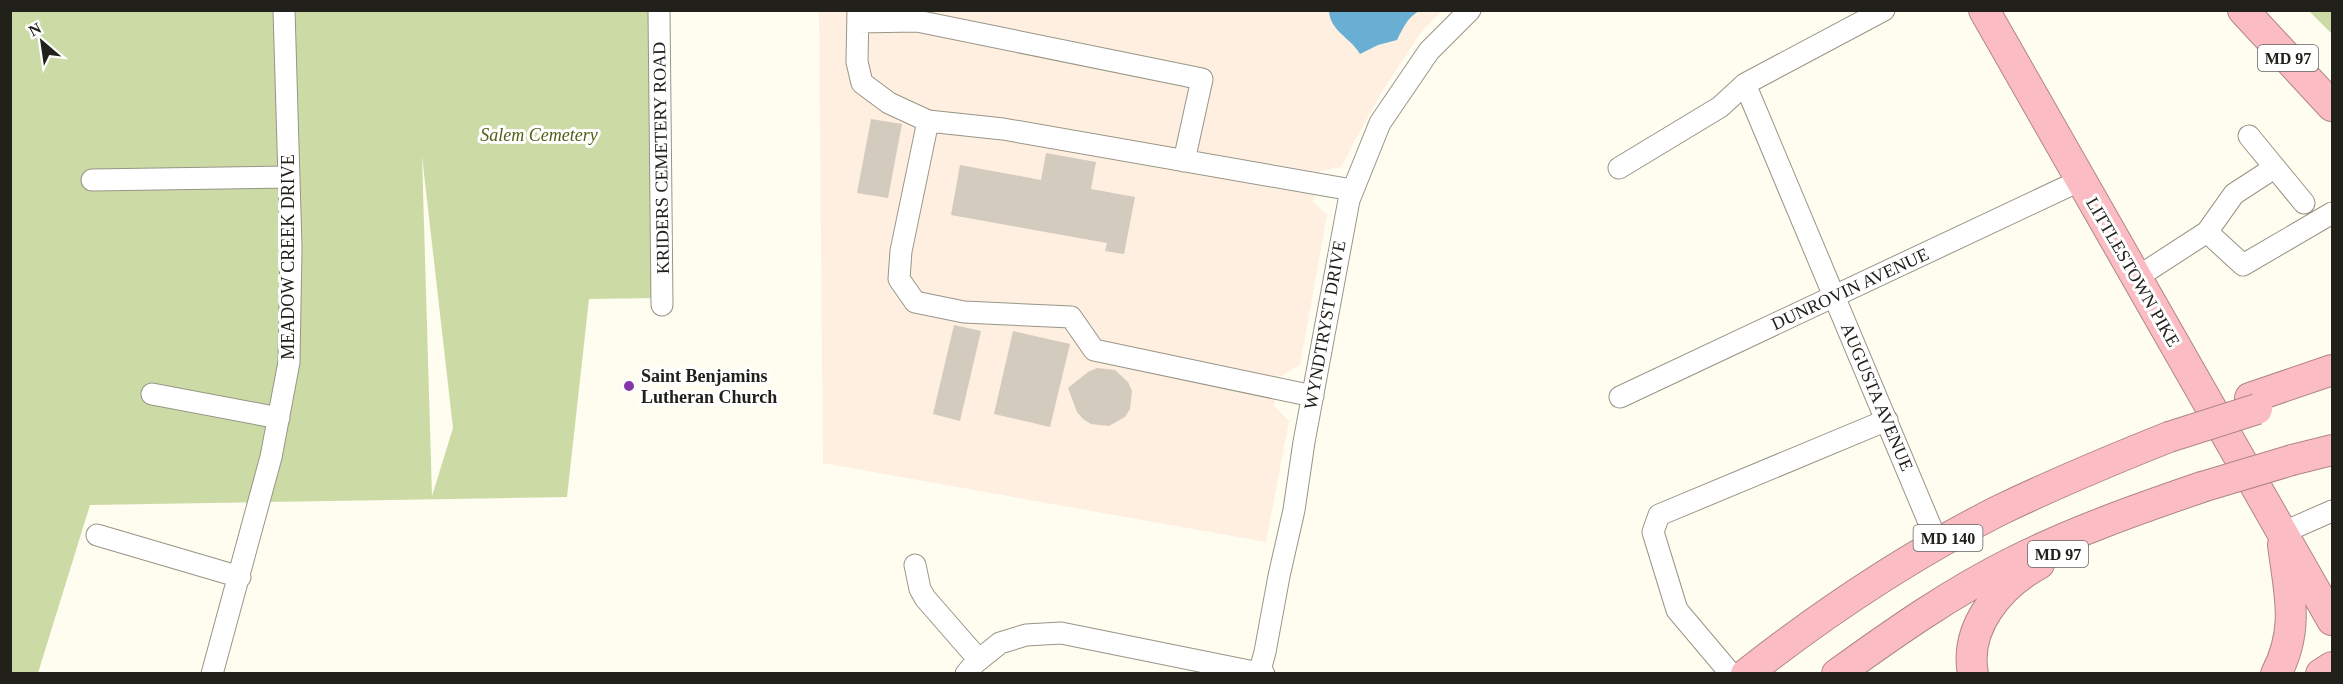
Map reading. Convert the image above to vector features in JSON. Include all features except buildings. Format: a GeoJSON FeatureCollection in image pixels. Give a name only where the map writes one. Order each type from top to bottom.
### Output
{"type":"FeatureCollection","features":[{"type":"Feature","properties":{"kind":"highway","name":"LITTLESTOWN PIKE"},"geometry":{"type":"LineString","coordinates":[[1984,10],[2332,620]]}},
{"type":"Feature","properties":{"kind":"highway","name":"MD 97"},"geometry":{"type":"LineString","coordinates":[[2243,10],[2332,106]]}},
{"type":"Feature","properties":{"kind":"highway","name":"MD 97"},"geometry":{"type":"LineString","coordinates":[[2269,10],[2332,78]]}},
{"type":"Feature","properties":{"kind":"highway"},"geometry":{"type":"LineString","coordinates":[[2254,403],[2332,370]]}},
{"type":"Feature","properties":{"kind":"highway","name":"MD 140"},"geometry":{"type":"LineString","coordinates":[[1746,674],[1850,598],[1938,544],[1996,512],[2166,432],[2254,403],[2332,389]]}},
{"type":"Feature","properties":{"kind":"highway","name":"MD 97"},"geometry":{"type":"LineString","coordinates":[[1972,674],[1972,641],[1982,619],[1992,604],[2013,583],[2034,567],[2068,549],[2148,515],[2202,487],[2332,450]]}},
{"type":"Feature","properties":{"kind":"highway","name":"MD 140"},"geometry":{"type":"LineString","coordinates":[[1837,674],[1966,588],[2013,562],[2090,527],[2202,487]]}},
{"type":"Feature","properties":{"kind":"highway"},"geometry":{"type":"LineString","coordinates":[[2276,674],[2289,644],[2291,626],[2282,533]]}},
{"type":"Feature","properties":{"kind":"highway"},"geometry":{"type":"LineString","coordinates":[[2320,674],[2332,667]]}},
{"type":"Feature","properties":{"kind":"street","name":"MEADOW CREEK DRIVE"},"geometry":{"type":"LineString","coordinates":[[212,674],[272,457],[290,362],[289,177],[284,10]]}},
{"type":"Feature","properties":{"kind":"street","name":"KRIDERS CEMETERY ROAD"},"geometry":{"type":"LineString","coordinates":[[659,10],[663,305]]}},
{"type":"Feature","properties":{"kind":"street","name":"WYNDTRYST DRIVE"},"geometry":{"type":"LineString","coordinates":[[1261,673],[1294,510],[1336,266],[1352,190],[1380,123],[1428,51],[1470,10]]}},
{"type":"Feature","properties":{"kind":"street"},"geometry":{"type":"LineString","coordinates":[[1619,168],[1720,107],[1745,84],[1884,10]]}},
{"type":"Feature","properties":{"kind":"street"},"geometry":{"type":"LineString","coordinates":[[1184,160],[1203,79],[917,21],[858,16],[857,62],[862,83],[889,103],[927,121],[1004,129],[1352,190]]}},
{"type":"Feature","properties":{"kind":"street","name":"AUGUSTA AVENUE"},"geometry":{"type":"LineString","coordinates":[[1745,84],[1938,544]]}},
{"type":"Feature","properties":{"kind":"street"},"geometry":{"type":"LineString","coordinates":[[927,121],[901,251],[899,279],[915,302],[963,312],[1071,317],[1094,350],[1313,396]]}},
{"type":"Feature","properties":{"kind":"street"},"geometry":{"type":"LineString","coordinates":[[2249,136],[2304,203]]}},
{"type":"Feature","properties":{"kind":"street"},"geometry":{"type":"LineString","coordinates":[[2136,278],[2207,232],[2234,194],[2274,168]]}},
{"type":"Feature","properties":{"kind":"street"},"geometry":{"type":"LineString","coordinates":[[92,180],[289,177]]}},
{"type":"Feature","properties":{"kind":"street","name":"DUNROVIN AVENUE"},"geometry":{"type":"LineString","coordinates":[[1620,397],[2081,180]]}},
{"type":"Feature","properties":{"kind":"street"},"geometry":{"type":"LineString","coordinates":[[2207,232],[2243,265],[2332,213]]}},
{"type":"Feature","properties":{"kind":"street"},"geometry":{"type":"LineString","coordinates":[[152,394],[279,418]]}},
{"type":"Feature","properties":{"kind":"street"},"geometry":{"type":"LineString","coordinates":[[1731,674],[1677,610],[1653,532],[1659,514],[1887,420]]}},
{"type":"Feature","properties":{"kind":"street"},"geometry":{"type":"LineString","coordinates":[[2282,533],[2332,512]]}},
{"type":"Feature","properties":{"kind":"street"},"geometry":{"type":"LineString","coordinates":[[97,535],[240,577]]}},
{"type":"Feature","properties":{"kind":"street"},"geometry":{"type":"LineString","coordinates":[[915,565],[920,589],[925,598],[973,667],[1000,644],[1026,635],[1061,633],[1261,673]]}},
{"type":"Feature","properties":{"kind":"shaded area"},"geometry":{"type":"Polygon","coordinates":[[[819,11],[1442,11],[1421,32],[1381,93],[1341,167],[1320,171],[1313,202],[1327,215],[1300,365],[1281,376],[1274,406],[1289,421],[1266,542],[823,463],[819,11]]]}},
{"type":"Feature","properties":{"kind":"green space","name":"Salem Cemetery"},"geometry":{"type":"Polygon","coordinates":[[[10,11],[654,11],[658,298],[589,299],[567,497],[90,505],[38,673],[11,673],[10,11]],[[422,156],[432,496],[453,428],[422,156]]]}},
{"type":"Feature","properties":{"kind":"green space"},"geometry":{"type":"Polygon","coordinates":[[[2309,11],[2332,11],[2332,34],[2309,11]]]}},
{"type":"Feature","properties":{"kind":"water"},"geometry":{"type":"Polygon","coordinates":[[[1329,10],[1419,11],[1408,20],[1397,40],[1378,45],[1360,54],[1333,24],[1329,10]]]}},
{"type":"Feature","properties":{"kind":"place","name":"Saint Benjamins Lutheran Church"},"geometry":{"type":"Point","coordinates":[629,386]}}]}
